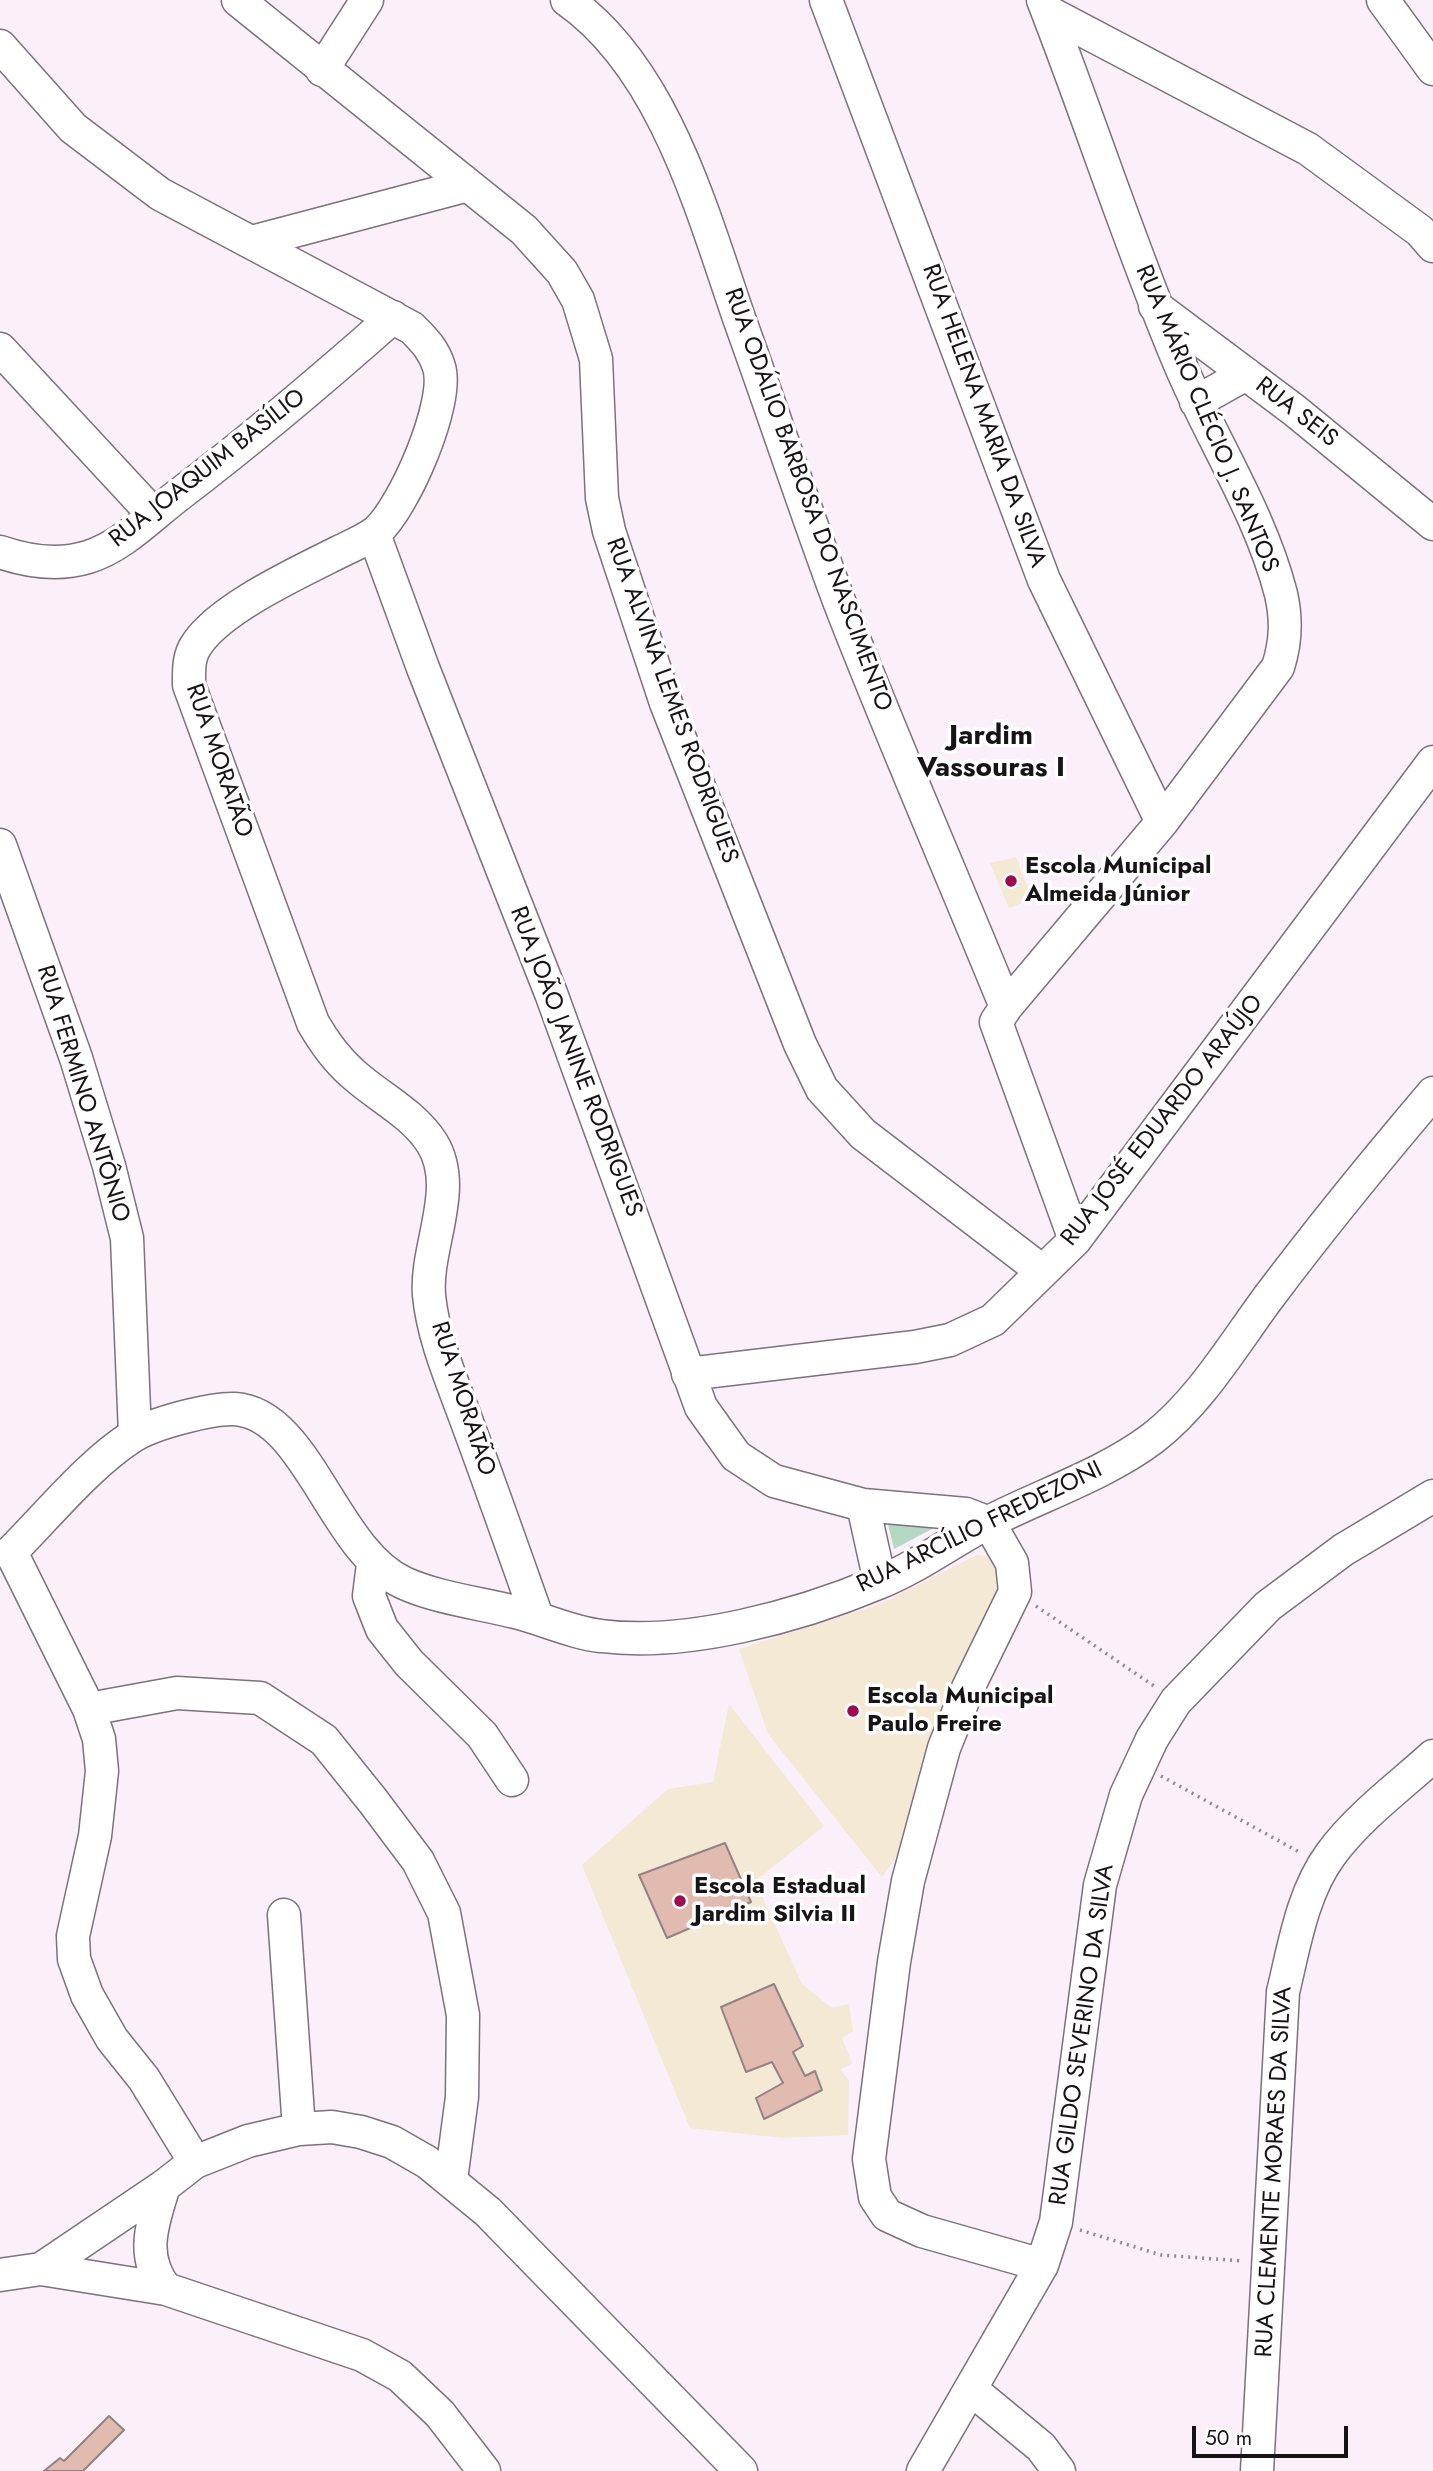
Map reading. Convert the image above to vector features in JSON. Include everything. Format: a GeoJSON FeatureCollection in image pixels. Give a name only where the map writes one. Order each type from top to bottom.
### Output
{"type":"FeatureCollection","features":[{"type":"Feature","properties":{"kind":"street","name":"RUA ALVINA LEMES RODRIGUES"},"geometry":{"type":"LineString","coordinates":[[238,0],[524,230],[562,272],[578,300],[596,359],[602,498],[609,531],[666,704],[800,1044],[822,1089],[863,1135],[1042,1271]]}},
{"type":"Feature","properties":{"kind":"street"},"geometry":{"type":"LineString","coordinates":[[322,70],[367,0]]}},
{"type":"Feature","properties":{"kind":"street","name":"RUA HELENA MARIA DA SILVA"},"geometry":{"type":"LineString","coordinates":[[826,0],[1044,580],[1162,822]]}},
{"type":"Feature","properties":{"kind":"street"},"geometry":{"type":"LineString","coordinates":[[1383,0],[1433,69]]}},
{"type":"Feature","properties":{"kind":"street","name":"RUA ODÁLIO BARBOSA DO NASCIMENTO"},"geometry":{"type":"LineString","coordinates":[[584,5],[640,80],[670,134],[707,226],[839,601],[1001,1015],[1075,1240]]}},
{"type":"Feature","properties":{"kind":"street"},"geometry":{"type":"LineString","coordinates":[[1045,6],[1308,149],[1399,215],[1433,246]]}},
{"type":"Feature","properties":{"kind":"street","name":"RUA MÁRIO CLÉCIO J. SANTOS"},"geometry":{"type":"LineString","coordinates":[[1001,1015],[1162,822],[1278,667],[1287,640],[1281,595],[1258,526],[1196,402],[1155,306],[1045,6]]}},
{"type":"Feature","properties":{"kind":"street","name":"RUA MORATÃO"},"geometry":{"type":"LineString","coordinates":[[0,46],[74,128],[117,163],[160,194],[393,317],[431,346],[440,369],[442,393],[429,437],[390,518],[374,534],[270,589],[212,626],[195,646],[189,664],[189,685],[313,1023],[328,1048],[352,1074],[399,1108],[432,1143],[441,1168],[442,1198],[432,1253],[429,1294],[440,1348],[537,1617]]}},
{"type":"Feature","properties":{"kind":"street"},"geometry":{"type":"LineString","coordinates":[[252,242],[468,185]]}},
{"type":"Feature","properties":{"kind":"street","name":"RUA SEIS"},"geometry":{"type":"LineString","coordinates":[[1155,306],[1246,374],[1433,524]]}},
{"type":"Feature","properties":{"kind":"street","name":"RUA JOAQUIM BASÍLIO"},"geometry":{"type":"LineString","coordinates":[[0,552],[20,559],[60,564],[91,557],[125,538],[278,419],[393,317]]}},
{"type":"Feature","properties":{"kind":"street"},"geometry":{"type":"LineString","coordinates":[[0,349],[154,515]]}},
{"type":"Feature","properties":{"kind":"street"},"geometry":{"type":"LineString","coordinates":[[1196,402],[1246,374]]}},
{"type":"Feature","properties":{"kind":"street","name":"RUA JOÃO JANINE RODRIGUES"},"geometry":{"type":"LineString","coordinates":[[374,534],[423,668],[557,1008],[701,1407],[736,1456],[774,1481],[863,1505],[944,1510],[989,1522]]}},
{"type":"Feature","properties":{"kind":"street","name":"RUA JOSÉ EDUARDO ARAÚJO"},"geometry":{"type":"LineString","coordinates":[[688,1374],[915,1347],[950,1340],[993,1320],[1075,1240],[1433,762]]}},
{"type":"Feature","properties":{"kind":"street","name":"RUA FERMINO ANTÔNIO"},"geometry":{"type":"LineString","coordinates":[[0,845],[76,1059],[109,1166],[127,1238],[135,1434]]}},
{"type":"Feature","properties":{"kind":"street","name":"RUA ARCÍLIO FREDEZONI"},"geometry":{"type":"LineString","coordinates":[[195,2162],[144,2078],[112,2039],[87,1995],[74,1959],[73,1936],[95,1836],[102,1771],[99,1739],[89,1709],[5,1544],[135,1434],[203,1412],[234,1409],[248,1412],[288,1438],[355,1543],[373,1564],[403,1583],[601,1636],[672,1637],[740,1625],[880,1582],[989,1522],[1110,1464],[1154,1437],[1197,1392],[1303,1252],[1433,1093]]}},
{"type":"Feature","properties":{"kind":"street","name":"RUA GILDO SEVERINO DA SILVA"},"geometry":{"type":"LineString","coordinates":[[923,2471],[972,2390],[1042,2264],[1056,2222],[1100,1885],[1126,1795],[1140,1765],[1176,1701],[1268,1606],[1343,1550],[1433,1496]]}},
{"type":"Feature","properties":{"kind":"street"},"geometry":{"type":"LineString","coordinates":[[863,1505],[880,1582]]}},
{"type":"Feature","properties":{"kind":"street"},"geometry":{"type":"LineString","coordinates":[[989,1522],[1013,1563],[1015,1592],[968,1688],[931,1787],[908,1881],[894,1962],[869,2159],[874,2197],[887,2215],[922,2231],[1042,2264]]}},
{"type":"Feature","properties":{"kind":"street"},"geometry":{"type":"LineString","coordinates":[[373,1564],[369,1595],[382,1629],[409,1663],[482,1735],[513,1780]]}},
{"type":"Feature","properties":{"kind":"street"},"geometry":{"type":"LineString","coordinates":[[89,1709],[177,1693],[260,1698],[324,1740],[373,1801],[418,1861],[444,1913],[463,2015],[462,2097],[451,2180]]}},
{"type":"Feature","properties":{"kind":"street","name":"RUA CLEMENTE MORAES DA SILVA"},"geometry":{"type":"LineString","coordinates":[[1257,2471],[1283,1992],[1301,1919],[1330,1855],[1361,1822],[1433,1756]]}},
{"type":"Feature","properties":{"kind":"street"},"geometry":{"type":"LineString","coordinates":[[284,1915],[299,2129]]}},
{"type":"Feature","properties":{"kind":"street"},"geometry":{"type":"LineString","coordinates":[[41,2269],[195,2162],[248,2141],[299,2129],[332,2127],[361,2132],[392,2142],[451,2180],[488,2212],[741,2471]]}},
{"type":"Feature","properties":{"kind":"street"},"geometry":{"type":"LineString","coordinates":[[164,2186],[149,2244],[153,2266],[166,2289]]}},
{"type":"Feature","properties":{"kind":"street"},"geometry":{"type":"LineString","coordinates":[[0,2275],[41,2269],[166,2289],[362,2355],[400,2376],[440,2414],[484,2471]]}},
{"type":"Feature","properties":{"kind":"street"},"geometry":{"type":"LineString","coordinates":[[972,2390],[1041,2447],[1059,2471]]}},
{"type":"Feature","properties":{"kind":"path"},"geometry":{"type":"LineString","coordinates":[[1015,1592],[1176,1701]]}},
{"type":"Feature","properties":{"kind":"path"},"geometry":{"type":"LineString","coordinates":[[1140,1765],[1325,1866]]}},
{"type":"Feature","properties":{"kind":"path"},"geometry":{"type":"LineString","coordinates":[[1056,2222],[1161,2255],[1269,2263]]}},
{"type":"Feature","properties":{"kind":"shaded area","name":"Escola Municipal Almeida Júnior"},"geometry":{"type":"Polygon","coordinates":[[[1016,857],[1032,899],[1009,908],[990,863],[1016,857]]]}},
{"type":"Feature","properties":{"kind":"shaded area","name":"Escola Municipal Paulo Freire"},"geometry":{"type":"Polygon","coordinates":[[[977,1555],[990,1557],[1005,1581],[905,1844],[882,1877],[768,1734],[739,1649],[880,1604],[977,1555]]]}},
{"type":"Feature","properties":{"kind":"shaded area","name":"Escola Estadual Jardim Silvia II"},"geometry":{"type":"Polygon","coordinates":[[[729,1704],[824,1826],[755,1881],[802,1984],[832,2008],[849,2004],[853,2031],[842,2038],[852,2063],[840,2070],[849,2080],[848,2135],[783,2138],[690,2128],[582,1865],[668,1789],[713,1782],[729,1704]]]}},
{"type":"Feature","properties":{"kind":"green space"},"geometry":{"type":"Polygon","coordinates":[[[886,1516],[951,1519],[894,1549],[886,1516]]]}},
{"type":"Feature","properties":{"kind":"building"},"geometry":{"type":"Polygon","coordinates":[[[725,1843],[751,1902],[667,1938],[639,1875],[725,1843]]]}},
{"type":"Feature","properties":{"kind":"building"},"geometry":{"type":"Polygon","coordinates":[[[774,1984],[803,2046],[793,2052],[805,2076],[815,2071],[822,2090],[764,2119],[756,2098],[783,2083],[772,2062],[746,2072],[721,2007],[774,1984]]]}},
{"type":"Feature","properties":{"kind":"building"},"geometry":{"type":"Polygon","coordinates":[[[109,2416],[124,2430],[83,2471],[44,2471],[60,2458],[64,2461],[109,2416]]]}},
{"type":"Feature","properties":{"kind":"place","name":"Escola Municipal Almeida Júnior"},"geometry":{"type":"Point","coordinates":[1011,881]}},
{"type":"Feature","properties":{"kind":"place","name":"Escola Municipal Paulo Freire"},"geometry":{"type":"Point","coordinates":[853,1711]}},
{"type":"Feature","properties":{"kind":"place","name":"Escola Estadual Jardim Silvia II"},"geometry":{"type":"Point","coordinates":[680,1901]}},
{"type":"Feature","properties":{"kind":"district","name":"Jardim Vassouras I"},"geometry":{"type":"Point","coordinates":[991,753]}}]}
